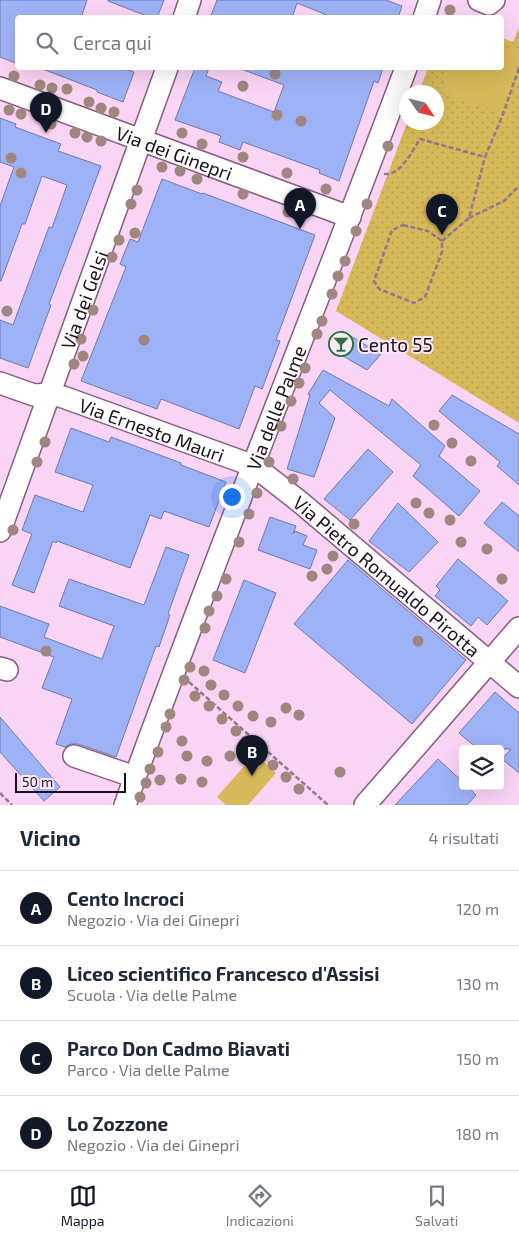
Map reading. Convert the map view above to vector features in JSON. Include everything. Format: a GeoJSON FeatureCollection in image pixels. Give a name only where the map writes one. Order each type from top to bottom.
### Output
{"type":"FeatureCollection","features":[{"type":"Feature","properties":{"kind":"street"},"geometry":{"type":"LineString","coordinates":[[185,15],[190,0]]}},
{"type":"Feature","properties":{"kind":"street"},"geometry":{"type":"LineString","coordinates":[[425,15],[430,0]]}},
{"type":"Feature","properties":{"kind":"street"},"geometry":{"type":"LineString","coordinates":[[479,0],[489,4],[494,0]]}},
{"type":"Feature","properties":{"kind":"street","name":"Via dei Gelsi"},"geometry":{"type":"LineString","coordinates":[[0,531],[166,70]]}},
{"type":"Feature","properties":{"kind":"street","name":"Via delle Palme"},"geometry":{"type":"LineString","coordinates":[[125,805],[405,70]]}},
{"type":"Feature","properties":{"kind":"street","name":"Via dei Ginepri"},"geometry":{"type":"LineString","coordinates":[[0,88],[142,138],[350,217]]}},
{"type":"Feature","properties":{"kind":"street","name":"Via Ernesto Mauri"},"geometry":{"type":"LineString","coordinates":[[0,384],[34,395],[49,394],[63,397],[254,466]]}},
{"type":"Feature","properties":{"kind":"street","name":"Via Pietro Romualdo Pirotta"},"geometry":{"type":"LineString","coordinates":[[254,466],[300,502],[519,687]]}},
{"type":"Feature","properties":{"kind":"street"},"geometry":{"type":"LineString","coordinates":[[365,805],[519,628]]}},
{"type":"Feature","properties":{"kind":"street"},"geometry":{"type":"LineString","coordinates":[[74,756],[135,777]]}},
{"type":"Feature","properties":{"kind":"path"},"geometry":{"type":"LineString","coordinates":[[469,218],[486,157],[519,68]]}},
{"type":"Feature","properties":{"kind":"path"},"geometry":{"type":"LineString","coordinates":[[381,174],[387,175],[398,171],[420,140],[486,157]]}},
{"type":"Feature","properties":{"kind":"path"},"geometry":{"type":"LineString","coordinates":[[442,241],[428,231],[403,225],[392,230],[374,281],[379,289],[414,303],[425,297],[442,252],[442,241],[469,218],[504,201],[519,186]]}},
{"type":"Feature","properties":{"kind":"path"},"geometry":{"type":"LineString","coordinates":[[189,682],[328,805]]}},
{"type":"Feature","properties":{"kind":"path"},"geometry":{"type":"LineString","coordinates":[[0,793],[12,805]]}},
{"type":"Feature","properties":{"kind":"shaded area"},"geometry":{"type":"Polygon","coordinates":[[[519,27],[519,423],[336,311],[404,130],[444,130],[444,85],[422,85],[427,70],[504,70],[504,39],[513,42],[519,27]]]}},
{"type":"Feature","properties":{"kind":"shaded area"},"geometry":{"type":"Polygon","coordinates":[[[504,49],[519,53],[501,112],[444,94],[444,85],[448,70],[504,70],[504,49]]]}},
{"type":"Feature","properties":{"kind":"shaded area"},"geometry":{"type":"Polygon","coordinates":[[[255,754],[276,773],[248,805],[226,805],[217,797],[255,754]]]}},
{"type":"Feature","properties":{"kind":"building"},"geometry":{"type":"Polygon","coordinates":[[[0,0],[87,0],[82,15],[15,15],[15,63],[0,57],[0,0]]]}},
{"type":"Feature","properties":{"kind":"building"},"geometry":{"type":"Polygon","coordinates":[[[164,0],[158,15],[144,15],[108,1],[164,0]]]}},
{"type":"Feature","properties":{"kind":"building"},"geometry":{"type":"Polygon","coordinates":[[[217,0],[386,0],[402,6],[399,15],[327,15],[297,3],[293,15],[211,15],[217,0]]]}},
{"type":"Feature","properties":{"kind":"building"},"geometry":{"type":"Polygon","coordinates":[[[45,70],[128,70],[134,72],[123,102],[97,92],[97,90],[45,70]]]}},
{"type":"Feature","properties":{"kind":"building"},"geometry":{"type":"Polygon","coordinates":[[[194,70],[208,70],[206,76],[222,82],[218,91],[274,112],[284,85],[244,70],[382,70],[378,83],[374,81],[339,181],[319,173],[320,170],[243,142],[240,150],[219,142],[221,136],[175,120],[194,70]]]}},
{"type":"Feature","properties":{"kind":"building"},"geometry":{"type":"Polygon","coordinates":[[[0,118],[16,124],[15,127],[61,144],[58,151],[101,166],[49,304],[51,305],[28,368],[0,358],[0,320],[13,325],[49,227],[52,228],[67,185],[42,176],[25,224],[22,224],[0,281],[0,206],[14,167],[0,162],[0,118]]]}},
{"type":"Feature","properties":{"kind":"building"},"geometry":{"type":"Polygon","coordinates":[[[162,179],[315,235],[276,340],[280,341],[262,389],[255,386],[239,429],[161,399],[157,409],[81,381],[126,267],[120,264],[130,239],[138,242],[162,179]]]}},
{"type":"Feature","properties":{"kind":"building"},"geometry":{"type":"Polygon","coordinates":[[[342,331],[381,354],[367,370],[331,349],[342,331]]]}},
{"type":"Feature","properties":{"kind":"building"},"geometry":{"type":"Polygon","coordinates":[[[323,370],[389,406],[392,399],[445,446],[439,456],[480,491],[459,516],[413,476],[421,465],[330,390],[319,403],[335,418],[314,477],[287,469],[310,395],[308,394],[323,370]]]}},
{"type":"Feature","properties":{"kind":"building"},"geometry":{"type":"Polygon","coordinates":[[[452,395],[519,434],[519,485],[497,466],[500,462],[439,411],[452,395]]]}},
{"type":"Feature","properties":{"kind":"building"},"geometry":{"type":"Polygon","coordinates":[[[71,428],[109,442],[111,437],[226,482],[209,527],[164,511],[161,519],[150,515],[130,568],[53,541],[34,593],[12,585],[32,534],[22,530],[35,495],[83,512],[93,485],[55,472],[71,428]]]}},
{"type":"Feature","properties":{"kind":"building"},"geometry":{"type":"Polygon","coordinates":[[[368,449],[393,472],[350,520],[324,499],[368,449]]]}},
{"type":"Feature","properties":{"kind":"building"},"geometry":{"type":"Polygon","coordinates":[[[502,502],[519,516],[519,552],[484,523],[502,502]]]}},
{"type":"Feature","properties":{"kind":"building"},"geometry":{"type":"Polygon","coordinates":[[[398,503],[438,542],[409,572],[369,541],[398,503]]]}},
{"type":"Feature","properties":{"kind":"building"},"geometry":{"type":"Polygon","coordinates":[[[270,517],[296,526],[293,534],[295,531],[307,536],[303,545],[317,550],[310,569],[258,550],[270,517]]]}},
{"type":"Feature","properties":{"kind":"building"},"geometry":{"type":"Polygon","coordinates":[[[166,547],[189,555],[168,614],[170,615],[159,647],[156,646],[116,757],[78,744],[71,744],[65,747],[56,744],[72,699],[42,688],[54,657],[0,637],[0,606],[49,624],[44,637],[102,659],[114,626],[59,606],[69,579],[144,605],[166,547]]]}},
{"type":"Feature","properties":{"kind":"building"},"geometry":{"type":"Polygon","coordinates":[[[458,559],[508,601],[487,625],[478,617],[471,626],[435,596],[440,590],[436,586],[458,559]]]}},
{"type":"Feature","properties":{"kind":"building"},"geometry":{"type":"Polygon","coordinates":[[[348,560],[466,660],[412,724],[294,624],[348,560]]]}},
{"type":"Feature","properties":{"kind":"building"},"geometry":{"type":"Polygon","coordinates":[[[244,580],[276,593],[245,673],[213,660],[244,580]]]}},
{"type":"Feature","properties":{"kind":"building"},"geometry":{"type":"Polygon","coordinates":[[[495,692],[519,713],[519,773],[504,761],[504,757],[511,749],[504,749],[504,745],[473,745],[459,733],[495,692]]]}},
{"type":"Feature","properties":{"kind":"building"},"geometry":{"type":"Polygon","coordinates":[[[0,717],[60,787],[44,801],[0,752],[0,717]]]}},
{"type":"Feature","properties":{"kind":"building"},"geometry":{"type":"Polygon","coordinates":[[[438,759],[459,778],[459,790],[471,790],[476,795],[467,805],[395,805],[438,759]]]}},
{"type":"Feature","properties":{"kind":"place","name":"Lo Zozzone"},"geometry":{"type":"Point","coordinates":[46,133]}},
{"type":"Feature","properties":{"kind":"place","name":"Cento Incroci"},"geometry":{"type":"Point","coordinates":[300,229]}},
{"type":"Feature","properties":{"kind":"place","name":"Parco Don Cadmo Biavati"},"geometry":{"type":"Point","coordinates":[442,235]}},
{"type":"Feature","properties":{"kind":"place","name":"Cento 55"},"geometry":{"type":"Point","coordinates":[341,344]}},
{"type":"Feature","properties":{"kind":"place","name":"Liceo scientifico Francesco d'Assisi"},"geometry":{"type":"Point","coordinates":[252,776]}}]}
